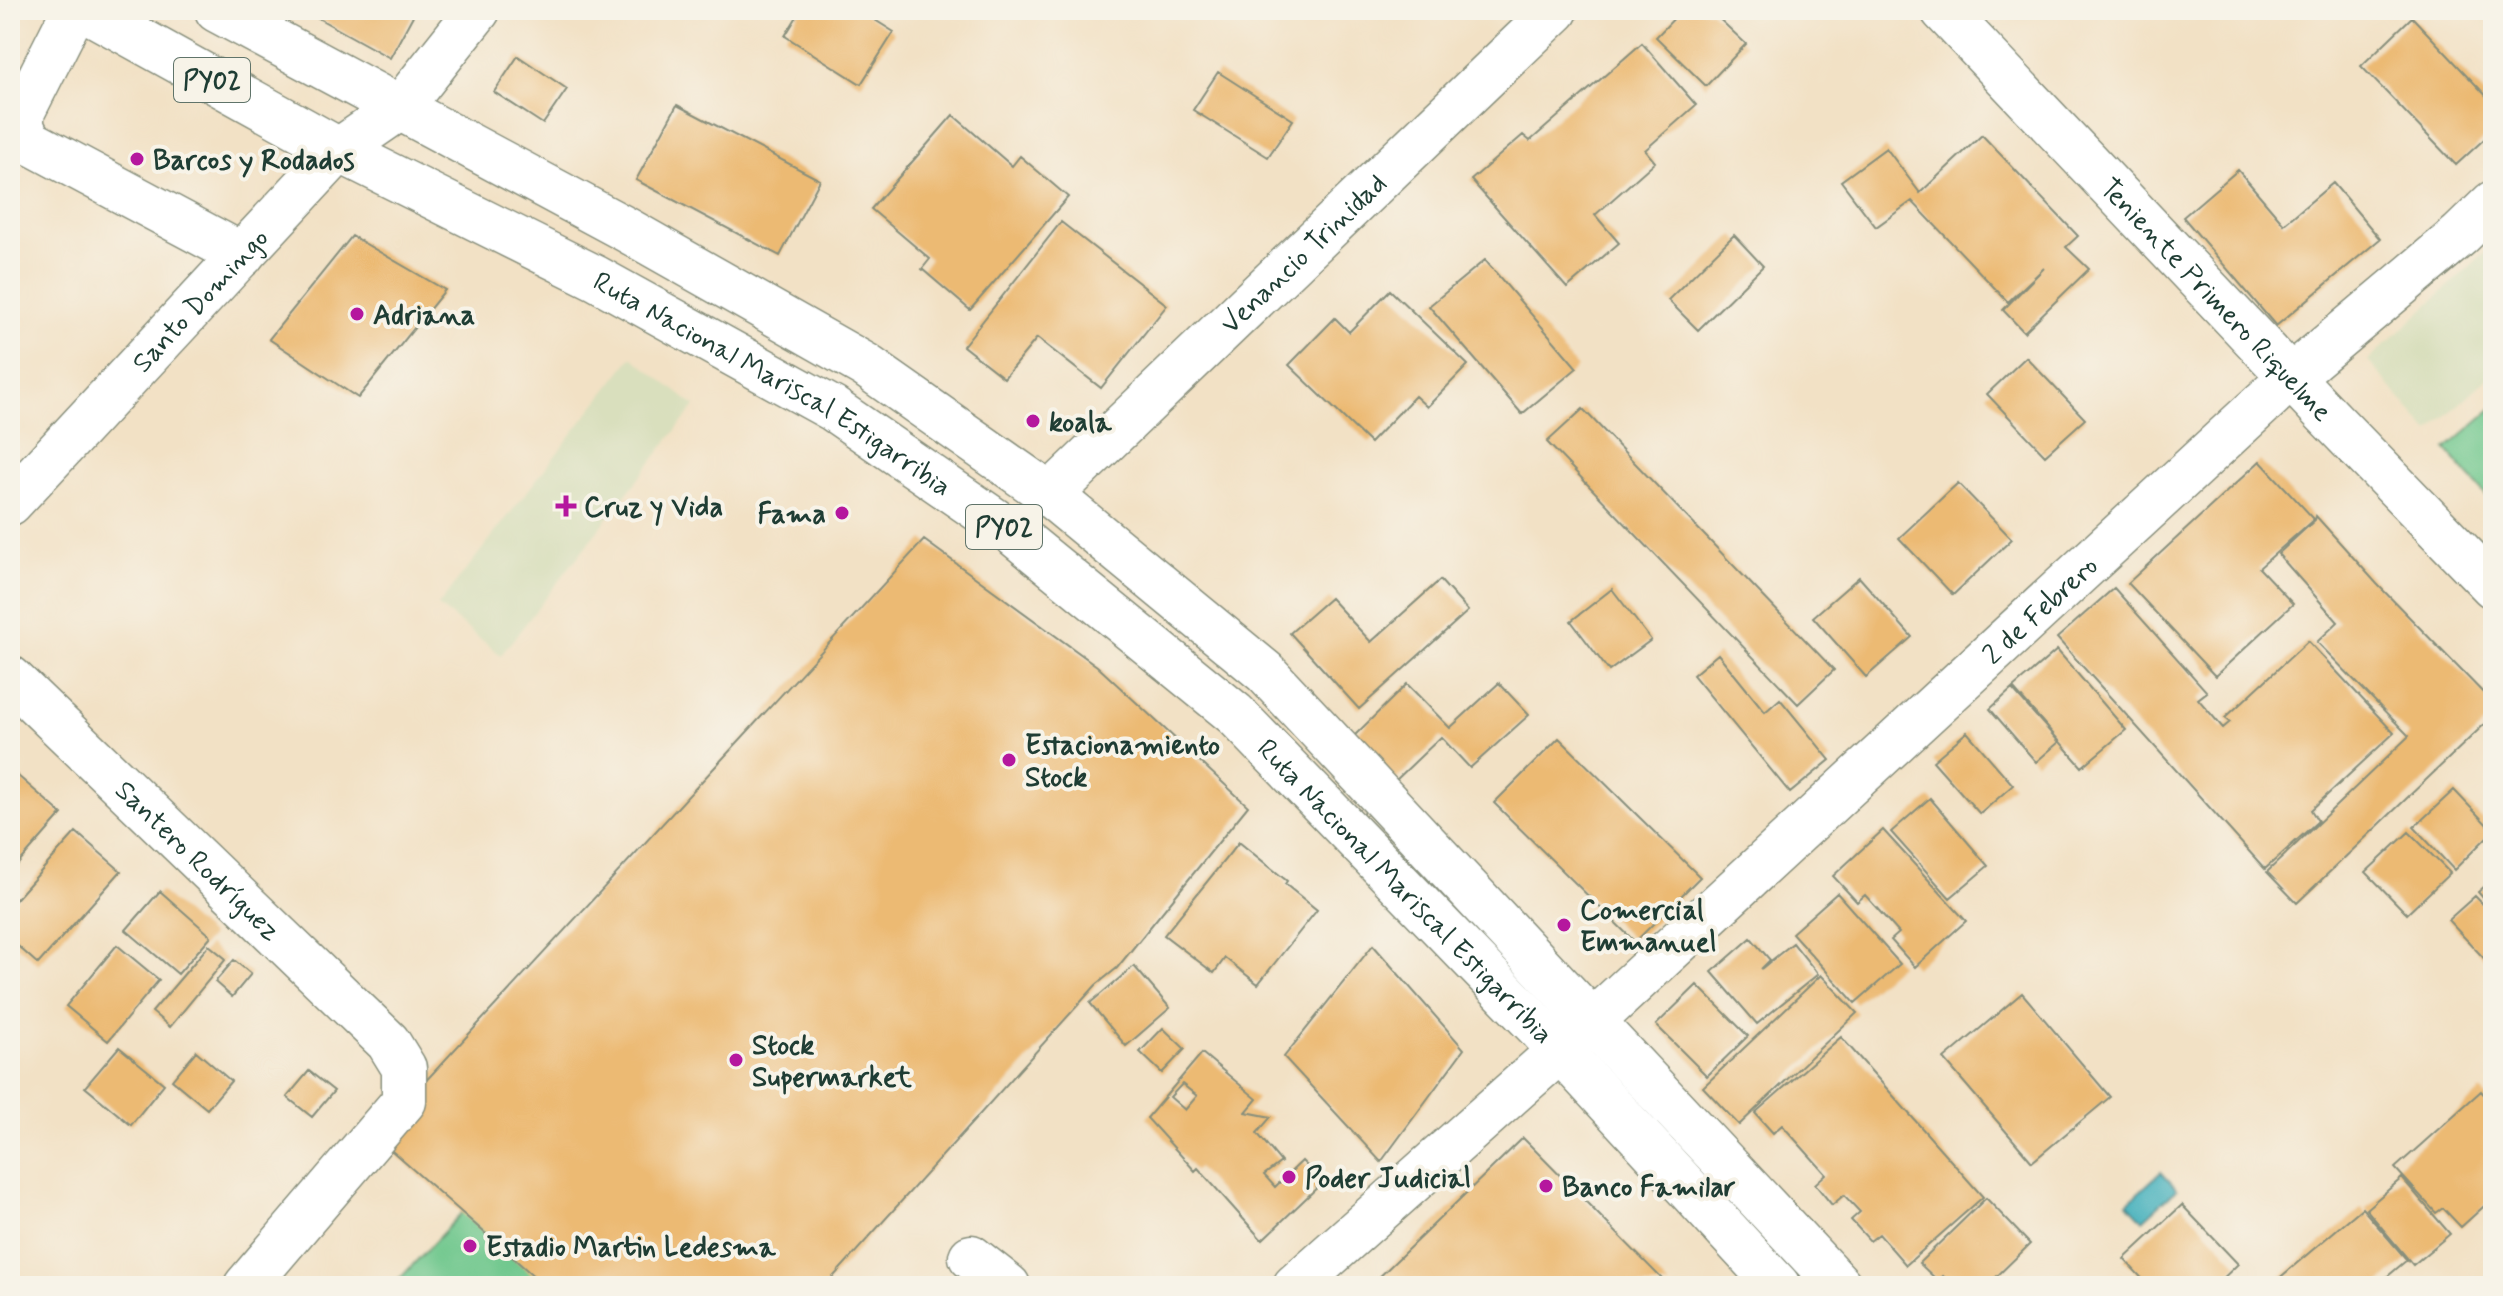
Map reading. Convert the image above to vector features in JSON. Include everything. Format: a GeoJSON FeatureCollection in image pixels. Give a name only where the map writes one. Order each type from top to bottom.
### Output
{"type":"FeatureCollection","features":[{"type":"Feature","properties":{"kind":"main road"},"geometry":{"type":"LineString","coordinates":[[74,10],[22,113],[22,127],[30,142],[242,255]]}},
{"type":"Feature","properties":{"kind":"main road","name":"Ruta Nacional Mariscal Estigarribia"},"geometry":{"type":"LineString","coordinates":[[86,10],[339,150],[596,278],[833,409],[1013,533],[1235,714],[1560,1051],[1778,1286]]}},
{"type":"Feature","properties":{"kind":"main road","name":"Ruta Nacional Mariscal Estigarribia"},"geometry":{"type":"LineString","coordinates":[[217,10],[627,230],[865,365],[1050,495],[1265,672],[1840,1286]]}},
{"type":"Feature","properties":{"kind":"main road","name":"Santo Domingo"},"geometry":{"type":"LineString","coordinates":[[10,503],[339,150],[400,108],[478,10]]}},
{"type":"Feature","properties":{"kind":"main road","name":"Venancio Trinidad"},"geometry":{"type":"LineString","coordinates":[[1050,495],[1556,10]]}},
{"type":"Feature","properties":{"kind":"main road","name":"Teniente Primero Riquelme"},"geometry":{"type":"LineString","coordinates":[[1943,10],[2493,586]]}},
{"type":"Feature","properties":{"kind":"main road","name":"2 de Febrero"},"geometry":{"type":"LineString","coordinates":[[1295,1286],[1593,1021],[2291,377],[2460,235],[2493,203]]}},
{"type":"Feature","properties":{"kind":"main road","name":"Santero Rodríguez"},"geometry":{"type":"LineString","coordinates":[[10,678],[388,1042],[404,1068],[404,1101],[246,1286]]}},
{"type":"Feature","properties":{"kind":"main road"},"geometry":{"type":"LineString","coordinates":[[971,1257],[1008,1286]]}},
{"type":"Feature","properties":{"kind":"shaded area"},"geometry":{"type":"Polygon","coordinates":[[[2493,245],[2493,373],[2429,432],[2368,361],[2493,245]]]}},
{"type":"Feature","properties":{"kind":"shaded area","name":"Cruz y Vida"},"geometry":{"type":"Polygon","coordinates":[[[632,357],[695,406],[501,655],[438,606],[632,357]]]}},
{"type":"Feature","properties":{"kind":"green space"},"geometry":{"type":"Polygon","coordinates":[[[2493,408],[2493,504],[2446,449],[2493,408]]]}},
{"type":"Feature","properties":{"kind":"green space","name":"Estadio Martin Ledesma"},"geometry":{"type":"Polygon","coordinates":[[[468,1206],[554,1286],[393,1286],[468,1206]]]}},
{"type":"Feature","properties":{"kind":"water"},"geometry":{"type":"Polygon","coordinates":[[[2161,1172],[2177,1189],[2143,1220],[2127,1203],[2161,1172]]]}},
{"type":"Feature","properties":{"kind":"building"},"geometry":{"type":"Polygon","coordinates":[[[321,10],[416,10],[390,58],[316,17],[321,10]]]}},
{"type":"Feature","properties":{"kind":"building"},"geometry":{"type":"Polygon","coordinates":[[[801,10],[859,10],[894,32],[861,84],[785,36],[801,10]]]}},
{"type":"Feature","properties":{"kind":"building"},"geometry":{"type":"Polygon","coordinates":[[[1682,10],[1710,10],[1746,44],[1706,86],[1656,37],[1682,10]]]}},
{"type":"Feature","properties":{"kind":"building"},"geometry":{"type":"Polygon","coordinates":[[[2412,17],[2493,103],[2493,131],[2456,165],[2361,66],[2412,17]]]}},
{"type":"Feature","properties":{"kind":"building"},"geometry":{"type":"Polygon","coordinates":[[[1642,43],[1696,105],[1645,150],[1655,162],[1595,215],[1619,243],[1567,288],[1471,180],[1523,135],[1530,141],[1642,43]]]}},
{"type":"Feature","properties":{"kind":"building"},"geometry":{"type":"Polygon","coordinates":[[[518,56],[567,89],[543,124],[494,92],[518,56]]]}},
{"type":"Feature","properties":{"kind":"building"},"geometry":{"type":"Polygon","coordinates":[[[1218,72],[1293,120],[1268,157],[1193,110],[1218,72]]]}},
{"type":"Feature","properties":{"kind":"building"},"geometry":{"type":"Polygon","coordinates":[[[677,105],[820,180],[780,256],[636,180],[677,105]]]}},
{"type":"Feature","properties":{"kind":"building"},"geometry":{"type":"Polygon","coordinates":[[[953,115],[1012,166],[1020,156],[1068,197],[970,310],[922,269],[930,259],[871,209],[953,115]]]}},
{"type":"Feature","properties":{"kind":"building"},"geometry":{"type":"Polygon","coordinates":[[[1982,135],[2078,236],[2066,247],[2089,269],[2024,332],[2003,310],[2044,268],[2008,302],[1912,201],[1876,227],[1841,181],[1886,148],[1920,193],[1982,135]]]}},
{"type":"Feature","properties":{"kind":"building"},"geometry":{"type":"Polygon","coordinates":[[[2238,170],[2284,224],[2333,183],[2380,239],[2276,326],[2183,217],[2238,170]]]}},
{"type":"Feature","properties":{"kind":"building"},"geometry":{"type":"Polygon","coordinates":[[[1061,222],[1167,305],[1101,388],[1037,338],[1004,378],[963,346],[1061,222]]]}},
{"type":"Feature","properties":{"kind":"building"},"geometry":{"type":"Polygon","coordinates":[[[1734,235],[1763,266],[1698,330],[1668,300],[1734,235]]]}},
{"type":"Feature","properties":{"kind":"building","name":"Adriana"},"geometry":{"type":"Polygon","coordinates":[[[352,236],[445,290],[358,398],[269,339],[352,236]]]}},
{"type":"Feature","properties":{"kind":"building"},"geometry":{"type":"Polygon","coordinates":[[[1485,260],[1577,368],[1522,414],[1429,306],[1485,260]]]}},
{"type":"Feature","properties":{"kind":"building"},"geometry":{"type":"Polygon","coordinates":[[[1390,290],[1468,365],[1427,407],[1415,396],[1370,443],[1289,365],[1335,318],[1349,332],[1390,290]]]}},
{"type":"Feature","properties":{"kind":"building"},"geometry":{"type":"Polygon","coordinates":[[[2026,357],[2085,419],[2045,455],[1987,394],[2026,357]]]}},
{"type":"Feature","properties":{"kind":"building"},"geometry":{"type":"Polygon","coordinates":[[[1583,409],[1834,670],[1798,704],[1547,442],[1583,409]]]}},
{"type":"Feature","properties":{"kind":"building"},"geometry":{"type":"Polygon","coordinates":[[[2260,461],[2314,519],[2259,568],[2293,604],[2215,676],[2128,583],[2260,461]]]}},
{"type":"Feature","properties":{"kind":"building"},"geometry":{"type":"Polygon","coordinates":[[[1958,483],[2012,539],[1953,595],[1899,538],[1958,483]]]}},
{"type":"Feature","properties":{"kind":"building"},"geometry":{"type":"Polygon","coordinates":[[[2316,516],[2377,584],[2493,703],[2493,716],[2297,903],[2267,872],[2409,736],[2317,642],[2338,622],[2278,554],[2316,516]]]}},
{"type":"Feature","properties":{"kind":"building","name":"Stock Supermarket"},"geometry":{"type":"Polygon","coordinates":[[[924,540],[1097,666],[1248,806],[1117,968],[1096,985],[825,1286],[545,1286],[375,1136],[924,540]]]}},
{"type":"Feature","properties":{"kind":"building"},"geometry":{"type":"Polygon","coordinates":[[[1859,577],[1912,637],[1866,677],[1813,617],[1859,577]]]}},
{"type":"Feature","properties":{"kind":"building"},"geometry":{"type":"Polygon","coordinates":[[[1440,580],[1468,611],[1359,709],[1290,633],[1330,598],[1371,642],[1440,580]]]}},
{"type":"Feature","properties":{"kind":"building"},"geometry":{"type":"Polygon","coordinates":[[[2114,588],[2207,692],[2198,699],[2223,728],[2230,722],[2225,718],[2308,641],[2394,733],[2311,810],[2318,821],[2265,869],[2057,638],[2114,588]]]}},
{"type":"Feature","properties":{"kind":"building"},"geometry":{"type":"Polygon","coordinates":[[[1612,589],[1651,640],[1609,671],[1571,621],[1612,589]]]}},
{"type":"Feature","properties":{"kind":"building"},"geometry":{"type":"Polygon","coordinates":[[[2057,650],[2126,730],[2082,767],[2013,688],[2057,650]]]}},
{"type":"Feature","properties":{"kind":"building"},"geometry":{"type":"Polygon","coordinates":[[[1718,654],[1765,712],[1780,699],[1830,760],[1790,793],[1693,675],[1718,654]]]}},
{"type":"Feature","properties":{"kind":"building"},"geometry":{"type":"Polygon","coordinates":[[[1499,683],[1529,715],[1470,768],[1441,737],[1395,781],[1352,738],[1407,684],[1450,728],[1499,683]]]}},
{"type":"Feature","properties":{"kind":"building"},"geometry":{"type":"Polygon","coordinates":[[[2012,689],[2059,742],[2036,762],[1990,709],[2012,689]]]}},
{"type":"Feature","properties":{"kind":"building"},"geometry":{"type":"Polygon","coordinates":[[[1967,732],[2013,785],[1980,814],[1933,761],[1967,732]]]}},
{"type":"Feature","properties":{"kind":"building"},"geometry":{"type":"Polygon","coordinates":[[[1559,738],[1700,877],[1635,942],[1494,803],[1559,738]]]}},
{"type":"Feature","properties":{"kind":"building"},"geometry":{"type":"Polygon","coordinates":[[[10,769],[62,814],[10,873],[10,769]]]}},
{"type":"Feature","properties":{"kind":"building"},"geometry":{"type":"Polygon","coordinates":[[[2454,790],[2493,831],[2454,870],[2414,827],[2454,790]]]}},
{"type":"Feature","properties":{"kind":"building"},"geometry":{"type":"Polygon","coordinates":[[[1930,798],[1988,866],[1950,898],[1891,832],[1930,798]]]}},
{"type":"Feature","properties":{"kind":"building"},"geometry":{"type":"Polygon","coordinates":[[[1883,830],[1966,921],[1915,967],[1891,940],[1899,933],[1865,895],[1857,902],[1833,876],[1883,830]]]}},
{"type":"Feature","properties":{"kind":"building"},"geometry":{"type":"Polygon","coordinates":[[[76,832],[121,871],[38,964],[10,939],[10,906],[76,832]]]}},
{"type":"Feature","properties":{"kind":"building"},"geometry":{"type":"Polygon","coordinates":[[[2409,832],[2450,873],[2407,914],[2366,872],[2409,832]]]}},
{"type":"Feature","properties":{"kind":"building"},"geometry":{"type":"Polygon","coordinates":[[[1239,842],[1317,910],[1258,984],[1225,958],[1214,973],[1164,935],[1239,842]]]}},
{"type":"Feature","properties":{"kind":"building"},"geometry":{"type":"Polygon","coordinates":[[[2493,879],[2493,909],[2478,892],[2493,879]]]}},
{"type":"Feature","properties":{"kind":"building"},"geometry":{"type":"Polygon","coordinates":[[[160,891],[211,936],[178,974],[126,930],[160,891]]]}},
{"type":"Feature","properties":{"kind":"building"},"geometry":{"type":"Polygon","coordinates":[[[1837,893],[1900,964],[1855,1003],[1792,933],[1837,893]]]}},
{"type":"Feature","properties":{"kind":"building"},"geometry":{"type":"Polygon","coordinates":[[[2475,896],[2493,915],[2493,968],[2448,920],[2475,896]]]}},
{"type":"Feature","properties":{"kind":"building"},"geometry":{"type":"Polygon","coordinates":[[[1751,938],[1770,960],[1761,969],[1793,943],[1818,974],[1757,1024],[1712,972],[1751,938]]]}},
{"type":"Feature","properties":{"kind":"building"},"geometry":{"type":"Polygon","coordinates":[[[117,945],[159,980],[108,1041],[66,1006],[117,945]]]}},
{"type":"Feature","properties":{"kind":"building"},"geometry":{"type":"Polygon","coordinates":[[[209,945],[226,959],[170,1027],[152,1012],[209,945]]]}},
{"type":"Feature","properties":{"kind":"building"},"geometry":{"type":"Polygon","coordinates":[[[1373,945],[1464,1049],[1381,1162],[1284,1057],[1373,945]]]}},
{"type":"Feature","properties":{"kind":"building"},"geometry":{"type":"Polygon","coordinates":[[[234,960],[251,974],[232,997],[215,982],[234,960]]]}},
{"type":"Feature","properties":{"kind":"building"},"geometry":{"type":"Polygon","coordinates":[[[1134,966],[1170,1008],[1126,1046],[1090,1003],[1134,966]]]}},
{"type":"Feature","properties":{"kind":"building"},"geometry":{"type":"Polygon","coordinates":[[[1821,975],[1857,1013],[1739,1125],[1703,1087],[1821,975]]]}},
{"type":"Feature","properties":{"kind":"building"},"geometry":{"type":"Polygon","coordinates":[[[1697,985],[1748,1036],[1707,1076],[1656,1025],[1697,985]]]}},
{"type":"Feature","properties":{"kind":"building"},"geometry":{"type":"Polygon","coordinates":[[[2022,993],[2110,1097],[2032,1162],[1944,1059],[2022,993]]]}},
{"type":"Feature","properties":{"kind":"building"},"geometry":{"type":"Polygon","coordinates":[[[1163,1028],[1185,1049],[1162,1073],[1140,1052],[1163,1028]]]}},
{"type":"Feature","properties":{"kind":"building"},"geometry":{"type":"Polygon","coordinates":[[[1841,1037],[1983,1197],[1906,1265],[1879,1234],[1870,1241],[1851,1220],[1860,1212],[1844,1195],[1832,1205],[1815,1184],[1826,1174],[1782,1125],[1773,1133],[1755,1113],[1841,1037]]]}},
{"type":"Feature","properties":{"kind":"building"},"geometry":{"type":"Polygon","coordinates":[[[119,1047],[164,1084],[131,1125],[85,1087],[119,1047]]]}},
{"type":"Feature","properties":{"kind":"building"},"geometry":{"type":"Polygon","coordinates":[[[196,1051],[231,1081],[207,1109],[172,1080],[196,1051]]]}},
{"type":"Feature","properties":{"kind":"building"},"geometry":{"type":"Polygon","coordinates":[[[1202,1053],[1257,1099],[1246,1112],[1271,1117],[1257,1133],[1281,1162],[1264,1175],[1275,1187],[1302,1161],[1323,1182],[1262,1240],[1198,1168],[1195,1171],[1147,1118],[1202,1053]],[[1182,1084],[1170,1097],[1185,1110],[1197,1096],[1182,1084]]]}},
{"type":"Feature","properties":{"kind":"building"},"geometry":{"type":"Polygon","coordinates":[[[309,1071],[334,1091],[312,1117],[287,1097],[309,1071]]]}},
{"type":"Feature","properties":{"kind":"building"},"geometry":{"type":"Polygon","coordinates":[[[2481,1091],[2493,1105],[2493,1198],[2461,1227],[2443,1208],[2436,1213],[2395,1168],[2481,1091]]]}},
{"type":"Feature","properties":{"kind":"building"},"geometry":{"type":"Polygon","coordinates":[[[1523,1138],[1669,1286],[1370,1286],[1523,1138]]]}},
{"type":"Feature","properties":{"kind":"building"},"geometry":{"type":"Polygon","coordinates":[[[2402,1178],[2450,1234],[2413,1265],[2366,1209],[2402,1178]]]}},
{"type":"Feature","properties":{"kind":"building"},"geometry":{"type":"Polygon","coordinates":[[[1986,1198],[2030,1244],[1987,1286],[1953,1286],[1943,1276],[1938,1281],[1919,1263],[1986,1198]]]}},
{"type":"Feature","properties":{"kind":"building"},"geometry":{"type":"Polygon","coordinates":[[[2182,1205],[2238,1264],[2215,1286],[2149,1286],[2124,1259],[2182,1205]]]}},
{"type":"Feature","properties":{"kind":"building"},"geometry":{"type":"Polygon","coordinates":[[[2362,1208],[2407,1260],[2376,1286],[2270,1286],[2362,1208]]]}},
{"type":"Feature","properties":{"kind":"place","name":"Barcos y Rodados"},"geometry":{"type":"Point","coordinates":[137,159]}},
{"type":"Feature","properties":{"kind":"place","name":"Adriana"},"geometry":{"type":"Point","coordinates":[357,314]}},
{"type":"Feature","properties":{"kind":"place","name":"koala"},"geometry":{"type":"Point","coordinates":[1033,421]}},
{"type":"Feature","properties":{"kind":"place","name":"Cruz y Vida"},"geometry":{"type":"Point","coordinates":[566,506]}},
{"type":"Feature","properties":{"kind":"place","name":"Fama"},"geometry":{"type":"Point","coordinates":[842,513]}},
{"type":"Feature","properties":{"kind":"place","name":"Estacionamiento Stock"},"geometry":{"type":"Point","coordinates":[1009,760]}},
{"type":"Feature","properties":{"kind":"place","name":"Comercial Emmanuel"},"geometry":{"type":"Point","coordinates":[1564,925]}},
{"type":"Feature","properties":{"kind":"place","name":"Stock Supermarket"},"geometry":{"type":"Point","coordinates":[736,1060]}},
{"type":"Feature","properties":{"kind":"place","name":"Poder Judicial"},"geometry":{"type":"Point","coordinates":[1289,1177]}},
{"type":"Feature","properties":{"kind":"place","name":"Banco Familar"},"geometry":{"type":"Point","coordinates":[1546,1186]}},
{"type":"Feature","properties":{"kind":"place","name":"Estadio Martin Ledesma"},"geometry":{"type":"Point","coordinates":[470,1246]}}]}
